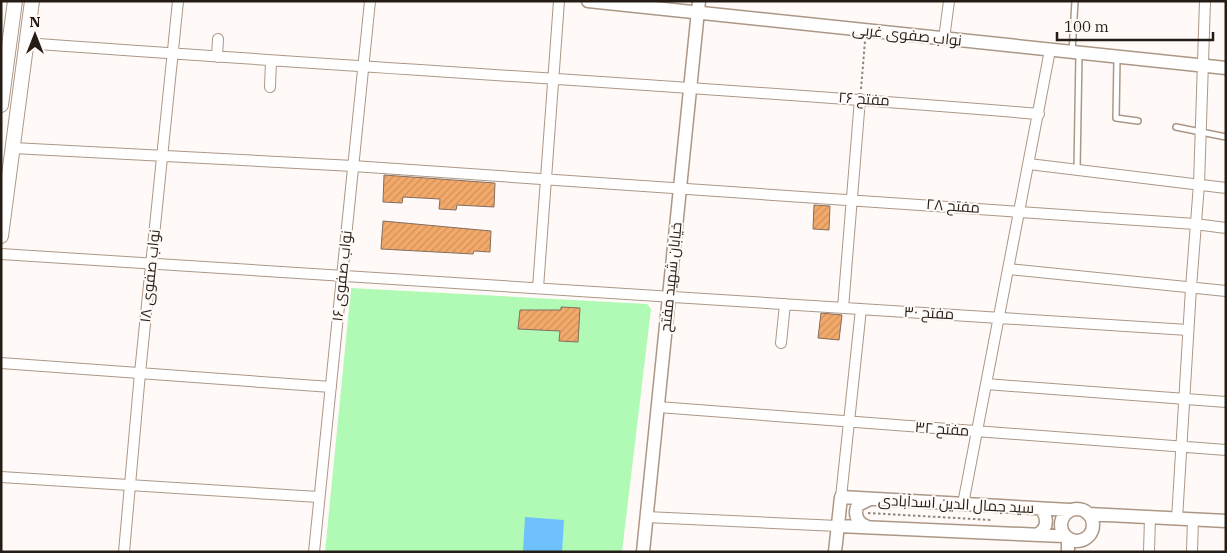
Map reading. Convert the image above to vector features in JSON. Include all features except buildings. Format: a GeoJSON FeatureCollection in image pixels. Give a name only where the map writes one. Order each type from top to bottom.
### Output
{"type":"FeatureCollection","features":[{"type":"Feature","properties":{"kind":"main road"},"geometry":{"type":"LineString","coordinates":[[1,105],[5,45],[15,1]]}},
{"type":"Feature","properties":{"kind":"main road"},"geometry":{"type":"LineString","coordinates":[[1,236],[32,1]]}},
{"type":"Feature","properties":{"kind":"street","name":"نواب صفوی ۱۸"},"geometry":{"type":"LineString","coordinates":[[124,552],[140,373],[178,1]]}},
{"type":"Feature","properties":{"kind":"street","name":"نواب صفوی ۱۶"},"geometry":{"type":"LineString","coordinates":[[314,552],[370,1]]}},
{"type":"Feature","properties":{"kind":"street"},"geometry":{"type":"LineString","coordinates":[[538,288],[559,1]]}},
{"type":"Feature","properties":{"kind":"street","name":"نواب صفوی غربی"},"geometry":{"type":"LineString","coordinates":[[588,1],[698,7],[866,31],[1226,68]]}},
{"type":"Feature","properties":{"kind":"street"},"geometry":{"type":"LineString","coordinates":[[944,39],[949,1]]}},
{"type":"Feature","properties":{"kind":"street"},"geometry":{"type":"LineString","coordinates":[[1177,519],[1190,288],[1199,184],[1204,1]]}},
{"type":"Feature","properties":{"kind":"street","name":"خیابان شهید مفتح"},"geometry":{"type":"LineString","coordinates":[[643,552],[698,7]]}},
{"type":"Feature","properties":{"kind":"street"},"geometry":{"type":"LineString","coordinates":[[216,57],[218,39]]}},
{"type":"Feature","properties":{"kind":"street","name":"مفتح ۲۶"},"geometry":{"type":"LineString","coordinates":[[26,43],[363,68],[860,99],[1039,114]]}},
{"type":"Feature","properties":{"kind":"street"},"geometry":{"type":"LineString","coordinates":[[963,504],[1050,50]]}},
{"type":"Feature","properties":{"kind":"street"},"geometry":{"type":"LineString","coordinates":[[270,87],[271,61]]}},
{"type":"Feature","properties":{"kind":"street"},"geometry":{"type":"LineString","coordinates":[[843,308],[860,99]]}},
{"type":"Feature","properties":{"kind":"street","name":"مفتح ۲۸"},"geometry":{"type":"LineString","coordinates":[[13,148],[353,166],[852,198],[1196,224],[1226,228]]}},
{"type":"Feature","properties":{"kind":"street"},"geometry":{"type":"LineString","coordinates":[[1029,164],[1226,188]]}},
{"type":"Feature","properties":{"kind":"street","name":"مفتح ۳۰"},"geometry":{"type":"LineString","coordinates":[[1,254],[1188,330]]}},
{"type":"Feature","properties":{"kind":"street"},"geometry":{"type":"LineString","coordinates":[[1009,269],[1226,291]]}},
{"type":"Feature","properties":{"kind":"street"},"geometry":{"type":"LineString","coordinates":[[781,343],[785,304]]}},
{"type":"Feature","properties":{"kind":"street"},"geometry":{"type":"LineString","coordinates":[[835,552],[861,309]]}},
{"type":"Feature","properties":{"kind":"street"},"geometry":{"type":"LineString","coordinates":[[1,363],[330,387]]}},
{"type":"Feature","properties":{"kind":"street"},"geometry":{"type":"LineString","coordinates":[[986,384],[1226,402]]}},
{"type":"Feature","properties":{"kind":"street","name":"مفتح ۳۲"},"geometry":{"type":"LineString","coordinates":[[658,407],[1226,450]]}},
{"type":"Feature","properties":{"kind":"street"},"geometry":{"type":"LineString","coordinates":[[1,477],[319,497]]}},
{"type":"Feature","properties":{"kind":"street","name":"سید جمال الدین اسدآبادی"},"geometry":{"type":"LineString","coordinates":[[841,497],[1070,510]]}},
{"type":"Feature","properties":{"kind":"street"},"geometry":{"type":"LineString","coordinates":[[870,499],[862,502],[856,509],[858,521],[870,528]]}},
{"type":"Feature","properties":{"kind":"street"},"geometry":{"type":"LineString","coordinates":[[1037,535],[1044,530],[1046,523],[1046,516],[1042,509]]}},
{"type":"Feature","properties":{"kind":"street"},"geometry":{"type":"LineString","coordinates":[[1088,541],[1093,522],[1088,514],[1080,509],[1070,510],[1061,521],[1067,542],[1088,541],[1100,525],[1114,520],[1150,517]]}},
{"type":"Feature","properties":{"kind":"street"},"geometry":{"type":"LineString","coordinates":[[1088,514],[1226,521]]}},
{"type":"Feature","properties":{"kind":"street"},"geometry":{"type":"LineString","coordinates":[[646,517],[838,526]]}},
{"type":"Feature","properties":{"kind":"street"},"geometry":{"type":"LineString","coordinates":[[1149,552],[1150,517]]}},
{"type":"Feature","properties":{"kind":"street"},"geometry":{"type":"LineString","coordinates":[[1192,552],[1193,520]]}},
{"type":"Feature","properties":{"kind":"street","name":"سید جمال الدین اسدآبادی"},"geometry":{"type":"LineString","coordinates":[[838,526],[1037,535],[1067,542]]}},
{"type":"Feature","properties":{"kind":"lane"},"geometry":{"type":"LineString","coordinates":[[1075,1],[1076,169]]}},
{"type":"Feature","properties":{"kind":"lane"},"geometry":{"type":"LineString","coordinates":[[1117,58],[1116,118],[1138,121]]}},
{"type":"Feature","properties":{"kind":"lane"},"geometry":{"type":"LineString","coordinates":[[1176,127],[1226,137]]}},
{"type":"Feature","properties":{"kind":"path"},"geometry":{"type":"LineString","coordinates":[[860,99],[866,31]]}},
{"type":"Feature","properties":{"kind":"path"},"geometry":{"type":"LineString","coordinates":[[856,509],[862,513],[997,521]]}},
{"type":"Feature","properties":{"kind":"green space"},"geometry":{"type":"Polygon","coordinates":[[[351,288],[647,304],[651,309],[622,552],[325,552],[351,288]]]}},
{"type":"Feature","properties":{"kind":"water"},"geometry":{"type":"Polygon","coordinates":[[[525,517],[564,520],[562,552],[523,552],[525,517]]]}}]}
